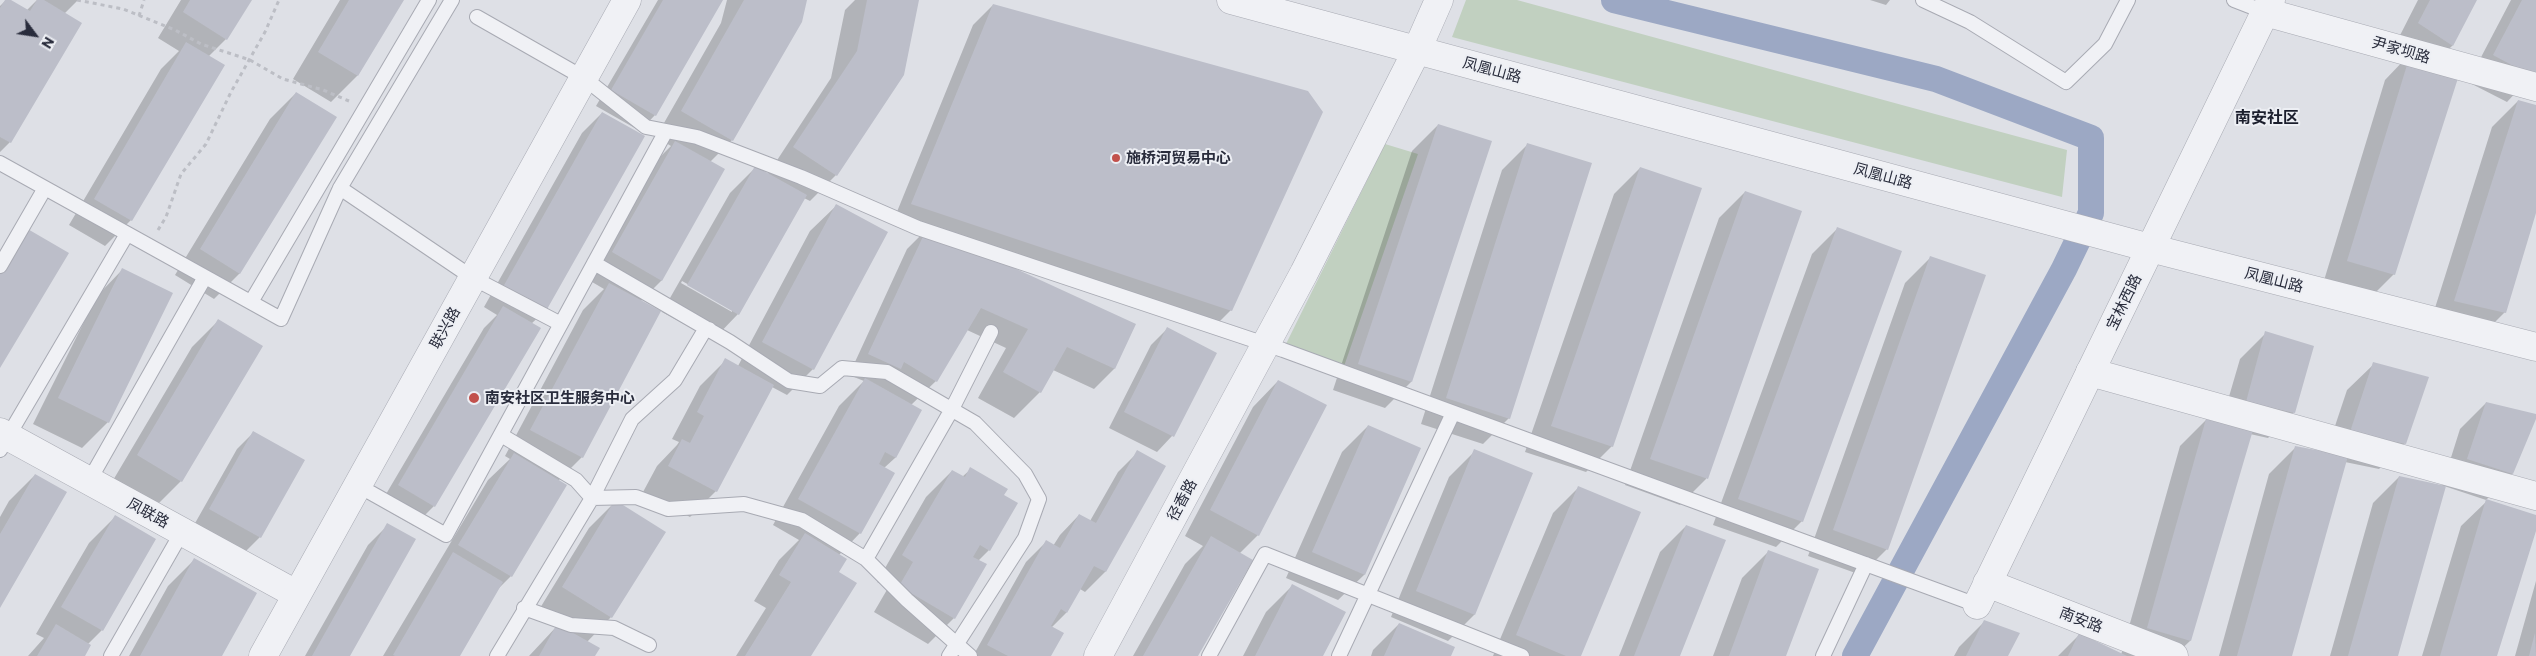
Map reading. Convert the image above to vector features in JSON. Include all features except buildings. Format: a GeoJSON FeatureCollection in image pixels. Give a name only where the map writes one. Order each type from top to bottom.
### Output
{"type":"FeatureCollection","features":[{"type":"Feature","properties":{"kind":"street","name":"联兴路"},"geometry":{"type":"LineString","coordinates":[[263,656],[627,0]]}},
{"type":"Feature","properties":{"kind":"street","name":"凤凰山路"},"geometry":{"type":"LineString","coordinates":[[1231,0],[2099,235],[2536,347]]}},
{"type":"Feature","properties":{"kind":"street","name":"径香路"},"geometry":{"type":"LineString","coordinates":[[1098,656],[1266,344],[1417,50],[1440,0]]}},
{"type":"Feature","properties":{"kind":"street","name":"尹家坝路"},"geometry":{"type":"LineString","coordinates":[[2268,6],[2536,87]]}},
{"type":"Feature","properties":{"kind":"street","name":"宝林西路"},"geometry":{"type":"LineString","coordinates":[[1982,594],[2268,6]]}},
{"type":"Feature","properties":{"kind":"street"},"geometry":{"type":"LineString","coordinates":[[2090,372],[2536,496]]}},
{"type":"Feature","properties":{"kind":"street","name":"凤联路"},"geometry":{"type":"LineString","coordinates":[[2,439],[89,481],[296,594]]}},
{"type":"Feature","properties":{"kind":"street","name":"南安路"},"geometry":{"type":"LineString","coordinates":[[1982,594],[2174,656]]}},
{"type":"Feature","properties":{"kind":"lane"},"geometry":{"type":"LineString","coordinates":[[251,302],[429,0]]}},
{"type":"Feature","properties":{"kind":"lane"},"geometry":{"type":"LineString","coordinates":[[0,163],[281,319],[340,188],[452,0]]}},
{"type":"Feature","properties":{"kind":"lane"},"geometry":{"type":"LineString","coordinates":[[1923,0],[1970,22],[2066,82],[2105,44],[2128,0]]}},
{"type":"Feature","properties":{"kind":"lane"},"geometry":{"type":"LineString","coordinates":[[2234,0],[2268,6]]}},
{"type":"Feature","properties":{"kind":"lane"},"geometry":{"type":"LineString","coordinates":[[477,17],[584,78],[646,126],[697,137],[792,173],[918,228],[1266,344],[1872,566],[1918,582],[1982,594]]}},
{"type":"Feature","properties":{"kind":"lane"},"geometry":{"type":"LineString","coordinates":[[357,485],[446,535],[666,131]]}},
{"type":"Feature","properties":{"kind":"lane"},"geometry":{"type":"LineString","coordinates":[[0,266],[45,188]]}},
{"type":"Feature","properties":{"kind":"lane"},"geometry":{"type":"LineString","coordinates":[[340,188],[473,278],[561,324]]}},
{"type":"Feature","properties":{"kind":"lane"},"geometry":{"type":"LineString","coordinates":[[2,439],[128,234]]}},
{"type":"Feature","properties":{"kind":"lane"},"geometry":{"type":"LineString","coordinates":[[594,263],[708,329],[789,381],[820,386],[842,368],[887,372],[975,423],[1025,474],[1039,499],[1025,538],[952,650]]}},
{"type":"Feature","properties":{"kind":"lane"},"geometry":{"type":"LineString","coordinates":[[89,481],[205,277]]}},
{"type":"Feature","properties":{"kind":"lane"},"geometry":{"type":"LineString","coordinates":[[497,656],[524,608],[592,498],[632,419],[675,380],[703,333],[708,329]]}},
{"type":"Feature","properties":{"kind":"lane"},"geometry":{"type":"LineString","coordinates":[[866,559],[952,409],[991,332]]}},
{"type":"Feature","properties":{"kind":"lane"},"geometry":{"type":"LineString","coordinates":[[1339,656],[1453,413]]}},
{"type":"Feature","properties":{"kind":"lane"},"geometry":{"type":"LineString","coordinates":[[501,435],[576,480],[592,498],[636,497],[668,509],[744,504],[802,520],[866,559],[952,650],[970,656]]}},
{"type":"Feature","properties":{"kind":"lane"},"geometry":{"type":"LineString","coordinates":[[111,656],[182,532]]}},
{"type":"Feature","properties":{"kind":"lane"},"geometry":{"type":"LineString","coordinates":[[1209,656],[1265,554],[1522,656]]}},
{"type":"Feature","properties":{"kind":"lane"},"geometry":{"type":"LineString","coordinates":[[1823,656],[1872,566]]}},
{"type":"Feature","properties":{"kind":"lane"},"geometry":{"type":"LineString","coordinates":[[524,608],[571,625],[614,628],[648,645]]}},
{"type":"Feature","properties":{"kind":"path"},"geometry":{"type":"LineString","coordinates":[[77,0],[123,9],[175,30],[201,44],[250,60],[283,79],[322,90],[365,108]]}},
{"type":"Feature","properties":{"kind":"path"},"geometry":{"type":"LineString","coordinates":[[139,16],[144,0]]}},
{"type":"Feature","properties":{"kind":"path"},"geometry":{"type":"LineString","coordinates":[[148,246],[166,217],[181,174],[206,144],[266,32],[279,0]]}},
{"type":"Feature","properties":{"kind":"green space"},"geometry":{"type":"Polygon","coordinates":[[[1466,0],[1517,0],[2067,150],[2062,197],[1452,37],[1466,0]]]}},
{"type":"Feature","properties":{"kind":"green space"},"geometry":{"type":"Polygon","coordinates":[[[1385,144],[1418,154],[1342,372],[1283,350],[1385,144]]]}},
{"type":"Feature","properties":{"kind":"waterway"},"geometry":{"type":"LineString","coordinates":[[1614,0],[1936,79],[2091,138],[2091,213],[2064,269],[1855,656]]}},
{"type":"Feature","properties":{"kind":"place","name":"施桥河贸易中心"},"geometry":{"type":"Point","coordinates":[1116,158]}},
{"type":"Feature","properties":{"kind":"place","name":"南安社区卫生服务中心"},"geometry":{"type":"Point","coordinates":[474,398]}},
{"type":"Feature","properties":{"kind":"district","name":"南安社区"},"geometry":{"type":"Point","coordinates":[2267,118]}}]}
